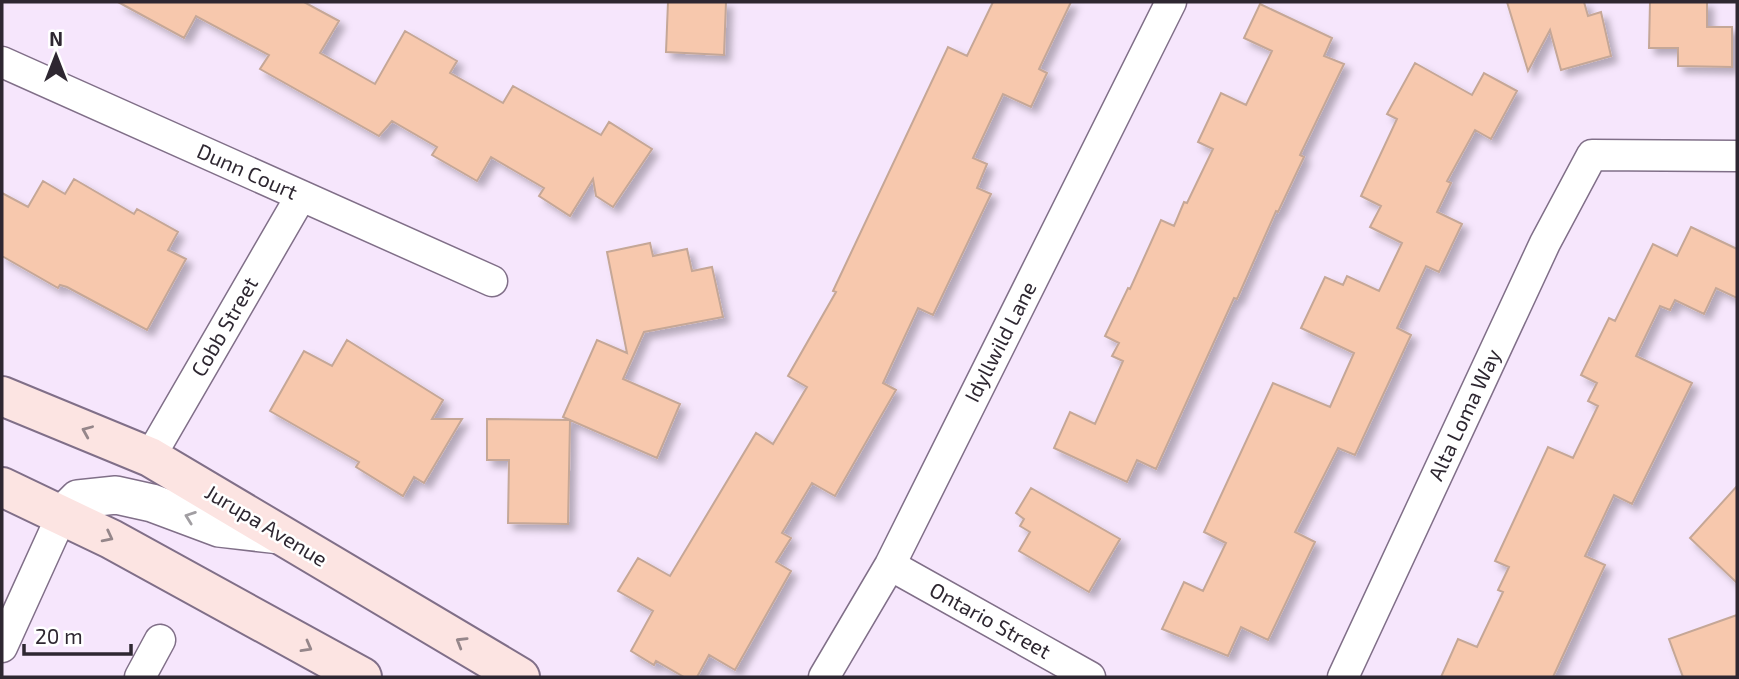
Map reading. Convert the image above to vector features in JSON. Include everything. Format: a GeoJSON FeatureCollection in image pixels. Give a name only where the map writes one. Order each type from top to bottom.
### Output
{"type":"FeatureCollection","features":[{"type":"Feature","properties":{"kind":"main road","name":"Jurupa Avenue"},"geometry":{"type":"LineString","coordinates":[[2,396],[150,457],[520,677]]}},
{"type":"Feature","properties":{"kind":"main road"},"geometry":{"type":"LineString","coordinates":[[2,487],[111,539],[362,677]]}},
{"type":"Feature","properties":{"kind":"street","name":"Idyllwild Lane"},"geometry":{"type":"LineString","coordinates":[[824,677],[890,565],[1171,2]]}},
{"type":"Feature","properties":{"kind":"street","name":"Dunn Court"},"geometry":{"type":"LineString","coordinates":[[2,62],[492,281]]}},
{"type":"Feature","properties":{"kind":"street","name":"Alta Loma Way"},"geometry":{"type":"LineString","coordinates":[[1343,677],[1545,243],[1592,155],[1737,156]]}},
{"type":"Feature","properties":{"kind":"street","name":"Cobb Street"},"geometry":{"type":"LineString","coordinates":[[150,457],[301,196]]}},
{"type":"Feature","properties":{"kind":"street"},"geometry":{"type":"LineString","coordinates":[[2,647],[62,515],[78,499],[116,495],[152,503],[219,527],[280,535]]}},
{"type":"Feature","properties":{"kind":"street","name":"Ontario Street"},"geometry":{"type":"LineString","coordinates":[[890,565],[1090,677]]}},
{"type":"Feature","properties":{"kind":"street"},"geometry":{"type":"LineString","coordinates":[[140,677],[160,640]]}},
{"type":"Feature","properties":{"kind":"building"},"geometry":{"type":"Polygon","coordinates":[[[118,2],[304,2],[339,21],[320,53],[375,84],[405,31],[457,61],[450,73],[503,103],[513,86],[601,135],[609,122],[652,149],[613,207],[596,196],[593,179],[570,216],[539,196],[544,188],[491,157],[477,181],[432,155],[437,147],[392,121],[379,136],[260,69],[269,55],[196,16],[184,38],[118,2]]]}},
{"type":"Feature","properties":{"kind":"building"},"geometry":{"type":"Polygon","coordinates":[[[668,2],[726,2],[724,55],[666,52],[668,2]]]}},
{"type":"Feature","properties":{"kind":"building"},"geometry":{"type":"Polygon","coordinates":[[[993,2],[1071,2],[1039,69],[1047,73],[1031,107],[1003,94],[973,158],[987,164],[977,188],[991,194],[933,315],[918,308],[883,383],[896,390],[835,496],[812,483],[782,533],[791,538],[776,562],[791,571],[735,670],[709,655],[697,677],[684,677],[656,661],[654,665],[631,651],[653,611],[618,591],[638,558],[670,576],[756,433],[773,444],[807,387],[788,376],[836,292],[833,291],[948,47],[967,56],[993,2]]]}},
{"type":"Feature","properties":{"kind":"building"},"geometry":{"type":"Polygon","coordinates":[[[1507,2],[1584,2],[1588,16],[1601,12],[1611,56],[1561,70],[1550,30],[1528,71],[1507,2]]]}},
{"type":"Feature","properties":{"kind":"building"},"geometry":{"type":"Polygon","coordinates":[[[1650,2],[1707,2],[1707,27],[1732,27],[1732,67],[1678,66],[1678,48],[1649,48],[1650,2]]]}},
{"type":"Feature","properties":{"kind":"building"},"geometry":{"type":"Polygon","coordinates":[[[1260,4],[1332,38],[1324,56],[1344,64],[1300,155],[1304,157],[1278,212],[1276,211],[1237,299],[1234,298],[1156,469],[1137,460],[1127,482],[1054,448],[1070,412],[1095,424],[1123,361],[1112,356],[1119,343],[1105,336],[1161,220],[1174,226],[1213,149],[1198,142],[1221,93],[1246,105],[1272,51],[1244,38],[1260,4]]]}},
{"type":"Feature","properties":{"kind":"building"},"geometry":{"type":"Polygon","coordinates":[[[1415,63],[1472,95],[1484,73],[1517,91],[1491,139],[1475,130],[1447,181],[1451,183],[1437,212],[1462,224],[1439,272],[1426,266],[1397,328],[1411,335],[1355,455],[1338,448],[1295,532],[1315,542],[1268,640],[1241,627],[1228,656],[1162,629],[1184,582],[1203,591],[1226,543],[1204,532],[1273,383],[1330,407],[1354,353],[1301,328],[1325,277],[1343,285],[1347,276],[1379,291],[1402,243],[1370,227],[1381,206],[1361,196],[1397,119],[1387,114],[1415,63]]]}},
{"type":"Feature","properties":{"kind":"building"},"geometry":{"type":"Polygon","coordinates":[[[74,179],[134,214],[137,209],[178,232],[168,250],[186,259],[147,330],[67,287],[60,285],[58,288],[2,256],[2,193],[28,207],[43,181],[65,194],[74,179]]]}},
{"type":"Feature","properties":{"kind":"building"},"geometry":{"type":"Polygon","coordinates":[[[1691,227],[1737,249],[1737,298],[1716,288],[1704,314],[1675,300],[1670,310],[1660,306],[1636,356],[1692,383],[1632,504],[1614,495],[1585,556],[1605,565],[1553,677],[1441,677],[1458,639],[1477,647],[1503,592],[1498,590],[1509,567],[1495,561],[1548,447],[1573,458],[1598,406],[1588,401],[1597,383],[1581,375],[1609,318],[1615,321],[1653,244],[1677,256],[1691,227]]]}},
{"type":"Feature","properties":{"kind":"building"},"geometry":{"type":"Polygon","coordinates":[[[650,243],[653,256],[687,249],[692,271],[712,267],[723,317],[644,332],[623,379],[680,404],[657,458],[563,417],[597,340],[627,353],[607,252],[650,243]]]}},
{"type":"Feature","properties":{"kind":"building"},"geometry":{"type":"Polygon","coordinates":[[[347,340],[443,400],[432,419],[462,419],[424,483],[414,477],[403,496],[356,467],[359,462],[270,411],[304,351],[332,366],[347,340]]]}},
{"type":"Feature","properties":{"kind":"building"},"geometry":{"type":"Polygon","coordinates":[[[487,419],[570,420],[568,524],[508,523],[509,460],[487,460],[487,419]]]}},
{"type":"Feature","properties":{"kind":"building"},"geometry":{"type":"Polygon","coordinates":[[[1737,486],[1737,583],[1690,538],[1737,486]]]}},
{"type":"Feature","properties":{"kind":"building"},"geometry":{"type":"Polygon","coordinates":[[[1031,488],[1120,539],[1089,592],[1019,551],[1030,532],[1020,526],[1024,519],[1016,513],[1031,488]]]}},
{"type":"Feature","properties":{"kind":"building"},"geometry":{"type":"Polygon","coordinates":[[[1737,615],[1737,677],[1683,677],[1669,639],[1737,615]]]}}]}
